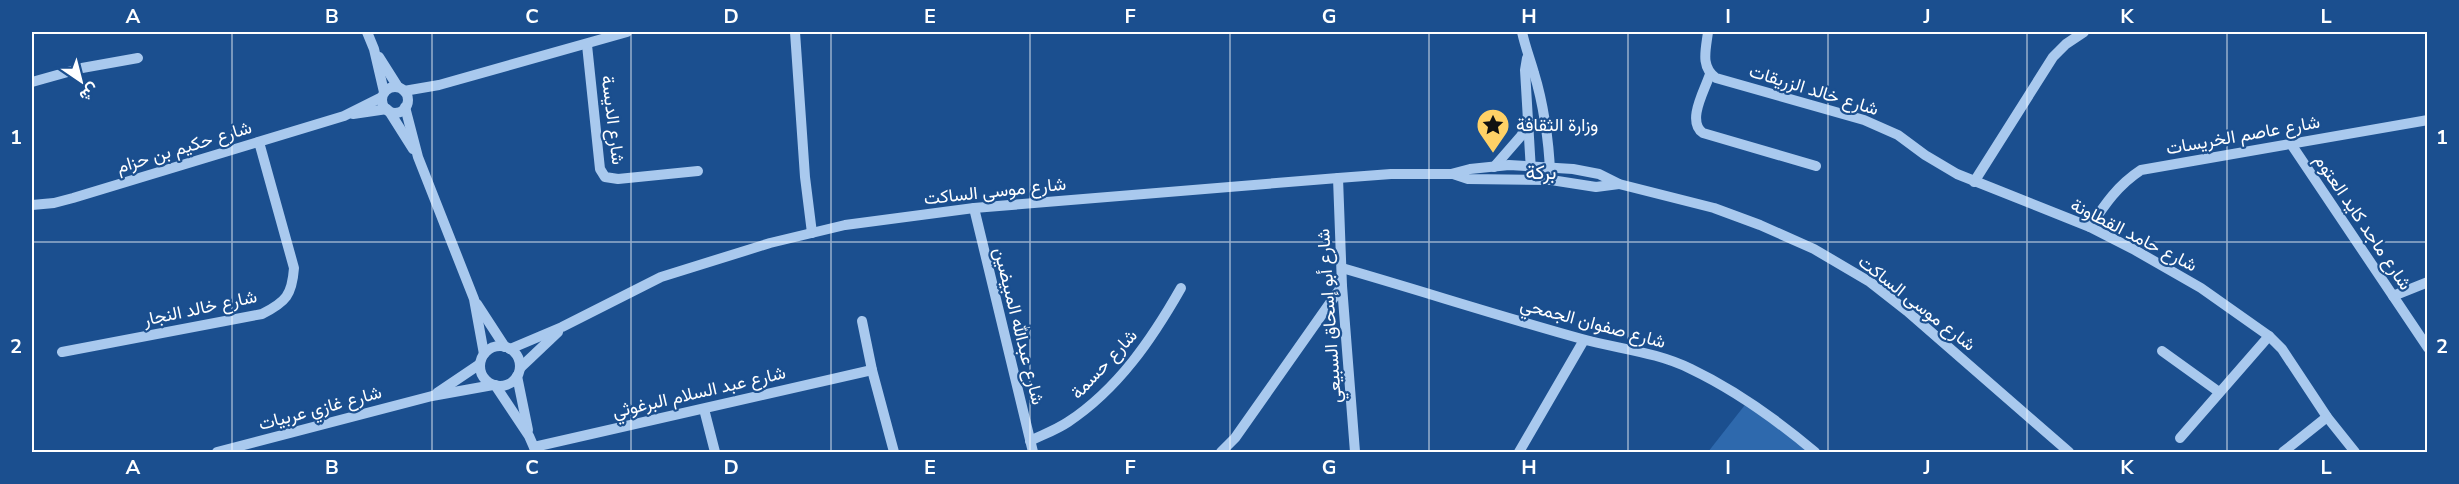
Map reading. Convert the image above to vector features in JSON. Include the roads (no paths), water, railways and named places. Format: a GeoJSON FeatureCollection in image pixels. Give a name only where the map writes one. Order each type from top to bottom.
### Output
{"type":"FeatureCollection","features":[{"type":"Feature","properties":{"kind":"street"},"geometry":{"type":"LineString","coordinates":[[367,32],[374,50],[383,105],[418,157]]}},
{"type":"Feature","properties":{"kind":"street"},"geometry":{"type":"LineString","coordinates":[[383,95],[390,88],[439,85],[627,32]]}},
{"type":"Feature","properties":{"kind":"street"},"geometry":{"type":"LineString","coordinates":[[795,32],[805,177],[812,233]]}},
{"type":"Feature","properties":{"kind":"street"},"geometry":{"type":"LineString","coordinates":[[1522,32],[1527,58],[1531,180]]}},
{"type":"Feature","properties":{"kind":"street"},"geometry":{"type":"LineString","coordinates":[[1708,32],[1705,62],[1710,74],[1696,115],[1695,125],[1698,129],[1703,133],[1816,166]]}},
{"type":"Feature","properties":{"kind":"street"},"geometry":{"type":"LineString","coordinates":[[1974,182],[2053,57],[2081,32]]}},
{"type":"Feature","properties":{"kind":"street","name":"شارع الديسة"},"geometry":{"type":"LineString","coordinates":[[587,45],[600,169],[605,177],[628,178],[699,171]]}},
{"type":"Feature","properties":{"kind":"street"},"geometry":{"type":"LineString","coordinates":[[374,50],[401,89],[418,157],[474,299],[507,348],[518,357],[518,372],[533,445]]}},
{"type":"Feature","properties":{"kind":"street"},"geometry":{"type":"LineString","coordinates":[[32,82],[82,68],[138,58]]}},
{"type":"Feature","properties":{"kind":"street"},"geometry":{"type":"LineString","coordinates":[[1527,58],[1539,93],[1551,180]]}},
{"type":"Feature","properties":{"kind":"street","name":"شارع خالد الزريقات"},"geometry":{"type":"LineString","coordinates":[[1710,74],[1733,83],[1864,120],[1898,135],[1941,165],[1974,182]]}},
{"type":"Feature","properties":{"kind":"street"},"geometry":{"type":"LineString","coordinates":[[388,110],[398,112],[439,85]]}},
{"type":"Feature","properties":{"kind":"street","name":"شارع حكيم بن حزام"},"geometry":{"type":"LineString","coordinates":[[344,116],[383,95]]}},
{"type":"Feature","properties":{"kind":"street","name":"شارع حكيم بن حزام"},"geometry":{"type":"LineString","coordinates":[[32,205],[74,198],[344,116],[388,110]]}},
{"type":"Feature","properties":{"kind":"street"},"geometry":{"type":"LineString","coordinates":[[1494,167],[1521,136],[1529,120]]}},
{"type":"Feature","properties":{"kind":"street","name":"شارع عاصم الخريسات"},"geometry":{"type":"LineString","coordinates":[[2090,227],[2112,193],[2124,181],[2141,170],[2427,120]]}},
{"type":"Feature","properties":{"kind":"street","name":"شارع خالد النجار"},"geometry":{"type":"LineString","coordinates":[[62,352],[262,314],[281,305],[293,287],[294,268],[259,142]]}},
{"type":"Feature","properties":{"kind":"street","name":"شارع ماجد كايد العتوم"},"geometry":{"type":"LineString","coordinates":[[2291,144],[2427,348]]}},
{"type":"Feature","properties":{"kind":"street","name":"شارع موسى الساكت"},"geometry":{"type":"LineString","coordinates":[[507,348],[562,327],[662,277],[770,243],[845,225],[974,208],[1338,178],[1391,174],[1451,174],[1470,169],[1494,167],[1550,167],[1599,174],[1619,184],[1714,208],[1814,249],[1845,266],[1907,311],[2068,453]]}},
{"type":"Feature","properties":{"kind":"street","name":"شارع موسى الساكت"},"geometry":{"type":"LineString","coordinates":[[1451,174],[1467,179],[1551,180],[1596,187],[1619,184]]}},
{"type":"Feature","properties":{"kind":"street","name":"شارع أبو إسحاق السبيعي"},"geometry":{"type":"LineString","coordinates":[[1338,178],[1342,286],[1354,453]]}},
{"type":"Feature","properties":{"kind":"street","name":"شارع حامد القطاونة"},"geometry":{"type":"LineString","coordinates":[[1974,182],[2090,227],[2133,249],[2201,288],[2269,336],[2291,360],[2327,417],[2355,453]]}},
{"type":"Feature","properties":{"kind":"street","name":"شارع عبدالله المبيضين"},"geometry":{"type":"LineString","coordinates":[[974,208],[1033,453]]}},
{"type":"Feature","properties":{"kind":"street","name":"شارع صفوان الجمحي"},"geometry":{"type":"LineString","coordinates":[[1342,268],[1584,340],[1640,351],[1689,368],[1719,383],[1768,414],[1815,453]]}},
{"type":"Feature","properties":{"kind":"street"},"geometry":{"type":"LineString","coordinates":[[2393,296],[2427,282]]}},
{"type":"Feature","properties":{"kind":"street"},"geometry":{"type":"LineString","coordinates":[[1221,453],[1342,286]]}},
{"type":"Feature","properties":{"kind":"street","name":"شارع حسمة"},"geometry":{"type":"LineString","coordinates":[[1030,441],[1066,423],[1110,386],[1157,330],[1181,288]]}},
{"type":"Feature","properties":{"kind":"street"},"geometry":{"type":"LineString","coordinates":[[474,299],[482,375],[494,385],[533,445]]}},
{"type":"Feature","properties":{"kind":"street"},"geometry":{"type":"LineString","coordinates":[[862,321],[872,370],[894,453]]}},
{"type":"Feature","properties":{"kind":"street","name":"شارع موسى الساكت"},"geometry":{"type":"LineString","coordinates":[[518,372],[562,327]]}},
{"type":"Feature","properties":{"kind":"street"},"geometry":{"type":"LineString","coordinates":[[2180,438],[2269,336]]}},
{"type":"Feature","properties":{"kind":"street"},"geometry":{"type":"LineString","coordinates":[[1520,453],[1584,340]]}},
{"type":"Feature","properties":{"kind":"street"},"geometry":{"type":"LineString","coordinates":[[482,359],[493,347],[507,348]]}},
{"type":"Feature","properties":{"kind":"street"},"geometry":{"type":"LineString","coordinates":[[2162,351],[2219,392]]}},
{"type":"Feature","properties":{"kind":"street","name":"شارع غازي عربيات"},"geometry":{"type":"LineString","coordinates":[[432,396],[482,359]]}},
{"type":"Feature","properties":{"kind":"street","name":"شارع عبد السلام البرغوثي"},"geometry":{"type":"LineString","coordinates":[[533,445],[872,370]]}},
{"type":"Feature","properties":{"kind":"street"},"geometry":{"type":"LineString","coordinates":[[494,385],[506,385],[518,372]]}},
{"type":"Feature","properties":{"kind":"street","name":"شارع غازي عربيات"},"geometry":{"type":"LineString","coordinates":[[217,453],[432,396],[494,385]]}},
{"type":"Feature","properties":{"kind":"street"},"geometry":{"type":"LineString","coordinates":[[704,409],[715,453]]}},
{"type":"Feature","properties":{"kind":"street"},"geometry":{"type":"LineString","coordinates":[[2283,453],[2327,417]]}},
{"type":"Feature","properties":{"kind":"place","name":"وزارة الثقافة"},"geometry":{"type":"Point","coordinates":[1493,154]}},
{"type":"Feature","properties":{"kind":"district","name":"بركة"},"geometry":{"type":"Point","coordinates":[1541,172]}}]}
